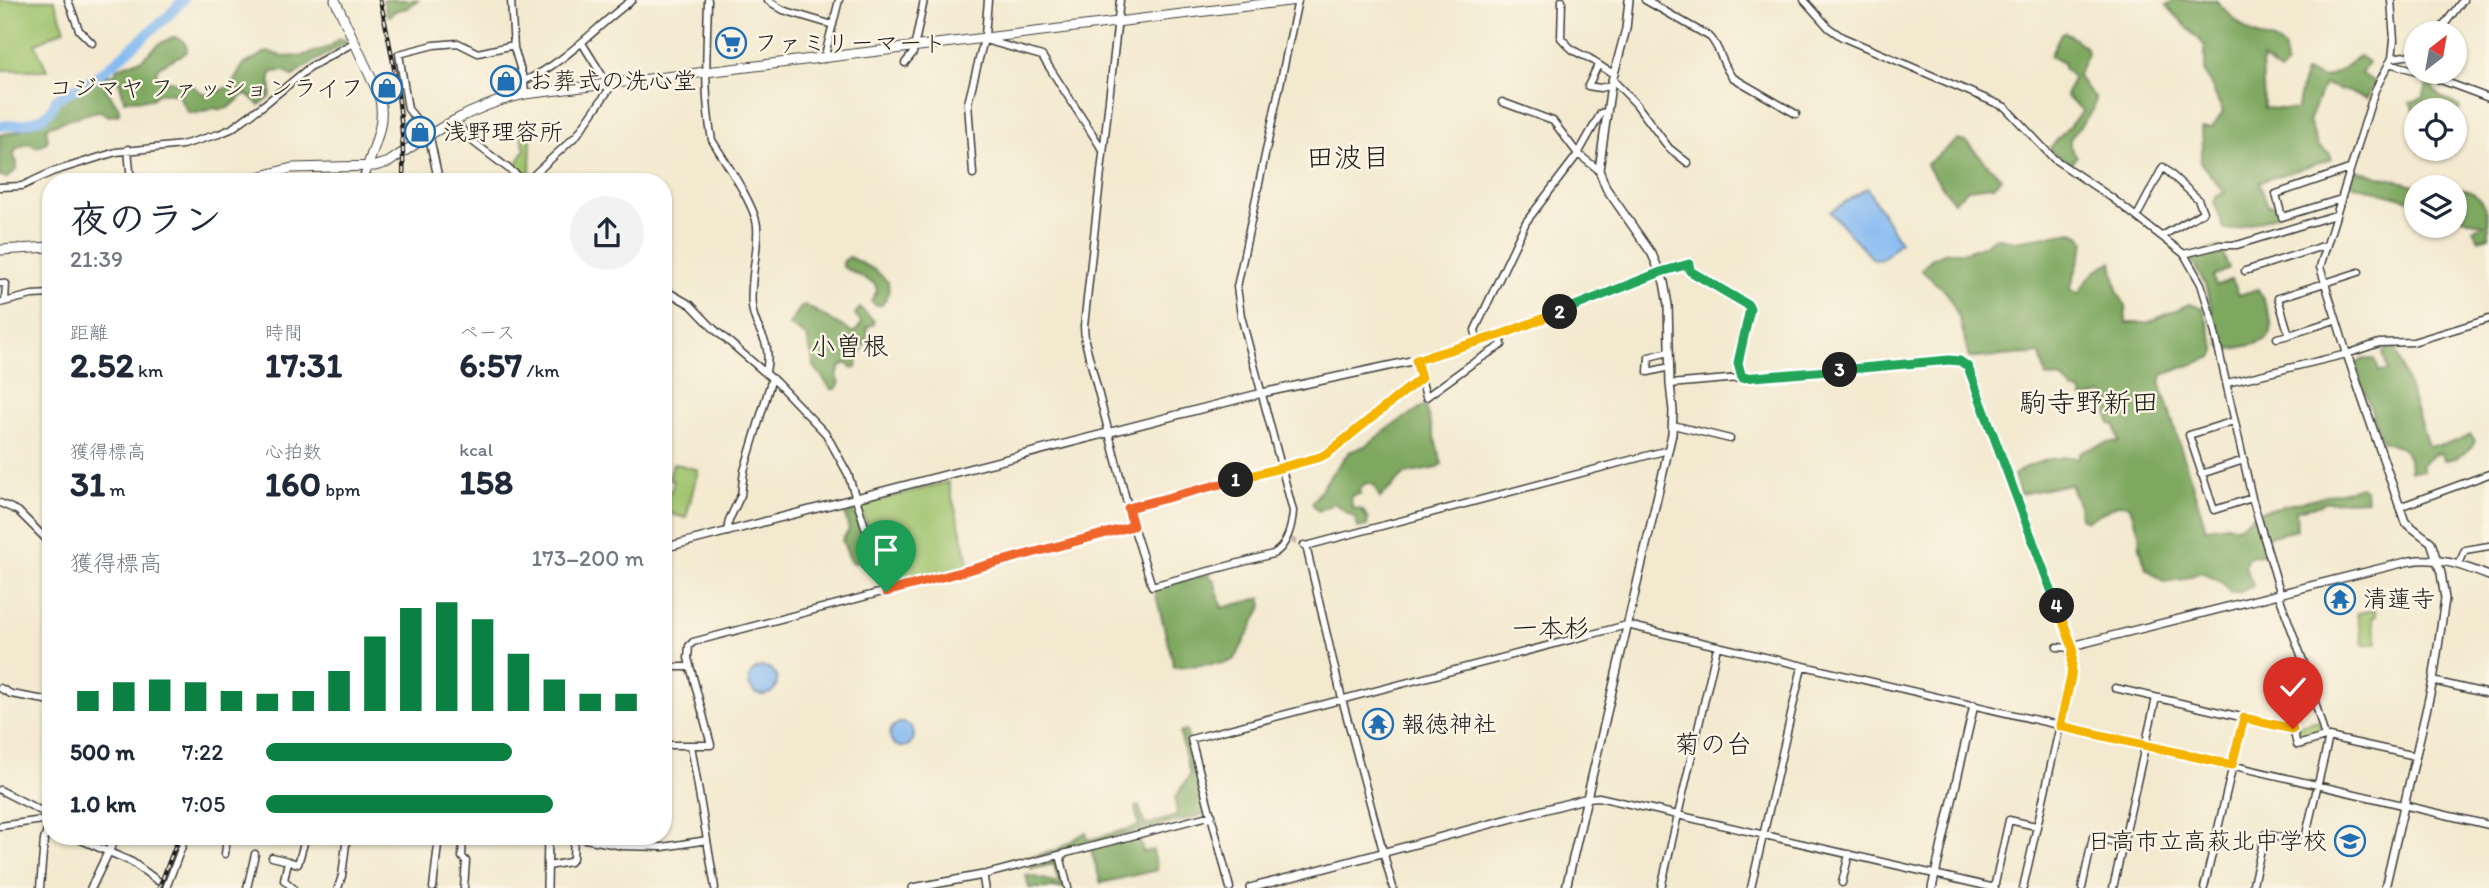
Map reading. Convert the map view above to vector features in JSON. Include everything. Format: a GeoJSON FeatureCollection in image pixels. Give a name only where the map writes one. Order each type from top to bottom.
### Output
{"type":"FeatureCollection","features":[{"type":"Feature","properties":{"kind":"main road"},"geometry":{"type":"LineString","coordinates":[[335,0],[382,106],[380,131],[368,165]]}},
{"type":"Feature","properties":{"kind":"main road"},"geometry":{"type":"LineString","coordinates":[[273,173],[292,168],[389,162],[454,120],[496,102],[525,94],[1297,0]]}},
{"type":"Feature","properties":{"kind":"main road"},"geometry":{"type":"LineString","coordinates":[[0,250],[42,248]]}},
{"type":"Feature","properties":{"kind":"street"},"geometry":{"type":"LineString","coordinates":[[68,0],[79,30],[92,43]]}},
{"type":"Feature","properties":{"kind":"street"},"geometry":{"type":"LineString","coordinates":[[511,0],[514,45],[525,94]]}},
{"type":"Feature","properties":{"kind":"street"},"geometry":{"type":"LineString","coordinates":[[524,81],[540,74],[582,43],[632,0]]}},
{"type":"Feature","properties":{"kind":"street"},"geometry":{"type":"LineString","coordinates":[[708,0],[706,100],[712,140],[756,218],[752,310],[769,354],[769,375],[744,471],[741,495],[729,520],[727,532]]}},
{"type":"Feature","properties":{"kind":"street"},"geometry":{"type":"LineString","coordinates":[[767,0],[793,13],[832,25]]}},
{"type":"Feature","properties":{"kind":"street"},"geometry":{"type":"LineString","coordinates":[[824,59],[839,0]]}},
{"type":"Feature","properties":{"kind":"street"},"geometry":{"type":"LineString","coordinates":[[905,63],[915,47],[924,0]]}},
{"type":"Feature","properties":{"kind":"street"},"geometry":{"type":"LineString","coordinates":[[973,174],[968,103],[983,39],[988,0]]}},
{"type":"Feature","properties":{"kind":"street"},"geometry":{"type":"LineString","coordinates":[[1120,0],[1084,326],[1085,341],[1128,508],[1152,586],[1273,554],[1289,539],[1293,511],[1241,316],[1237,287],[1297,0]]}},
{"type":"Feature","properties":{"kind":"street"},"geometry":{"type":"LineString","coordinates":[[1562,0],[1561,38],[1576,54],[1591,59],[1598,65],[1636,104],[1669,148],[1688,163]]}},
{"type":"Feature","properties":{"kind":"street"},"geometry":{"type":"LineString","coordinates":[[1566,888],[1672,425],[1668,305],[1661,272],[1652,254],[1606,188],[1599,170],[1612,79],[1626,29],[1629,0]]}},
{"type":"Feature","properties":{"kind":"street"},"geometry":{"type":"LineString","coordinates":[[1646,0],[1710,37],[1732,77],[1796,114]]}},
{"type":"Feature","properties":{"kind":"street"},"geometry":{"type":"LineString","coordinates":[[1804,0],[1829,28],[1842,37],[2005,107],[2046,152],[2137,216],[2184,254],[2201,284],[2227,383],[2252,498],[2280,595],[2327,737],[2304,843],[2265,834],[2252,888]]}},
{"type":"Feature","properties":{"kind":"street"},"geometry":{"type":"LineString","coordinates":[[2385,888],[2433,681],[2445,611],[2441,573],[2431,542],[2405,522],[2335,320],[2320,267],[2375,90],[2390,61],[2391,0]]}},
{"type":"Feature","properties":{"kind":"street"},"geometry":{"type":"LineString","coordinates":[[2447,21],[2463,0]]}},
{"type":"Feature","properties":{"kind":"street"},"geometry":{"type":"LineString","coordinates":[[983,39],[1042,56],[1103,150]]}},
{"type":"Feature","properties":{"kind":"street"},"geometry":{"type":"LineString","coordinates":[[50,173],[128,149],[193,143],[231,129],[310,67],[355,42]]}},
{"type":"Feature","properties":{"kind":"street"},"geometry":{"type":"LineString","coordinates":[[437,173],[429,135],[408,109],[399,54],[434,45],[458,43],[478,54],[514,45]]}},
{"type":"Feature","properties":{"kind":"street"},"geometry":{"type":"LineString","coordinates":[[535,173],[577,135],[610,89],[610,84],[582,43]]}},
{"type":"Feature","properties":{"kind":"street"},"geometry":{"type":"LineString","coordinates":[[2390,61],[2404,57]]}},
{"type":"Feature","properties":{"kind":"street"},"geometry":{"type":"LineString","coordinates":[[2390,61],[2404,66]]}},
{"type":"Feature","properties":{"kind":"street"},"geometry":{"type":"LineString","coordinates":[[1598,65],[1588,86],[1600,88],[1612,79]]}},
{"type":"Feature","properties":{"kind":"street"},"geometry":{"type":"LineString","coordinates":[[2452,84],[2489,98]]}},
{"type":"Feature","properties":{"kind":"street"},"geometry":{"type":"LineString","coordinates":[[1502,102],[1553,121],[1578,154],[1599,170]]}},
{"type":"Feature","properties":{"kind":"street"},"geometry":{"type":"LineString","coordinates":[[1478,342],[1475,330],[1526,222],[1578,154],[1601,113],[1607,112]]}},
{"type":"Feature","properties":{"kind":"street"},"geometry":{"type":"LineString","coordinates":[[454,120],[472,141],[513,173]]}},
{"type":"Feature","properties":{"kind":"street"},"geometry":{"type":"LineString","coordinates":[[128,149],[130,173]]}},
{"type":"Feature","properties":{"kind":"street"},"geometry":{"type":"LineString","coordinates":[[365,173],[368,165]]}},
{"type":"Feature","properties":{"kind":"street"},"geometry":{"type":"LineString","coordinates":[[2137,216],[2163,167],[2198,199],[2203,212],[2162,236]]}},
{"type":"Feature","properties":{"kind":"street"},"geometry":{"type":"LineString","coordinates":[[2340,199],[2282,217],[2276,194],[2349,169]]}},
{"type":"Feature","properties":{"kind":"street"},"geometry":{"type":"LineString","coordinates":[[0,187],[22,186],[42,177]]}},
{"type":"Feature","properties":{"kind":"street"},"geometry":{"type":"LineString","coordinates":[[2184,254],[2220,245],[2236,245],[2335,215]]}},
{"type":"Feature","properties":{"kind":"street"},"geometry":{"type":"LineString","coordinates":[[2245,271],[2326,245]]}},
{"type":"Feature","properties":{"kind":"street"},"geometry":{"type":"LineString","coordinates":[[672,546],[1262,393],[1416,360],[1500,335],[1661,272],[1689,264],[1690,271],[1748,305],[1750,312],[1738,363],[1742,378]]}},
{"type":"Feature","properties":{"kind":"street"},"geometry":{"type":"LineString","coordinates":[[2289,335],[2278,298],[2359,272]]}},
{"type":"Feature","properties":{"kind":"street"},"geometry":{"type":"LineString","coordinates":[[0,283],[6,284],[3,302],[42,294]]}},
{"type":"Feature","properties":{"kind":"street"},"geometry":{"type":"LineString","coordinates":[[672,294],[691,305],[769,375],[826,434],[841,459],[886,592]]}},
{"type":"Feature","properties":{"kind":"street"},"geometry":{"type":"LineString","coordinates":[[2227,383],[2347,354],[2379,343],[2413,342],[2489,319]]}},
{"type":"Feature","properties":{"kind":"street"},"geometry":{"type":"LineString","coordinates":[[2277,338],[2335,320]]}},
{"type":"Feature","properties":{"kind":"street"},"geometry":{"type":"LineString","coordinates":[[1416,360],[1426,397],[1502,345],[1500,335]]}},
{"type":"Feature","properties":{"kind":"street"},"geometry":{"type":"LineString","coordinates":[[1669,352],[1649,357],[1648,372],[1670,367]]}},
{"type":"Feature","properties":{"kind":"street"},"geometry":{"type":"LineString","coordinates":[[1670,384],[1949,360],[1964,364],[1971,371],[2073,648],[2071,677],[2023,888]]}},
{"type":"Feature","properties":{"kind":"street"},"geometry":{"type":"LineString","coordinates":[[1128,508],[1320,457],[1421,378]]}},
{"type":"Feature","properties":{"kind":"street"},"geometry":{"type":"LineString","coordinates":[[2234,421],[2189,435],[2214,510],[2252,498]]}},
{"type":"Feature","properties":{"kind":"street"},"geometry":{"type":"LineString","coordinates":[[1672,425],[1730,439]]}},
{"type":"Feature","properties":{"kind":"street"},"geometry":{"type":"LineString","coordinates":[[1393,888],[1342,699],[1305,546],[1668,450]]}},
{"type":"Feature","properties":{"kind":"street"},"geometry":{"type":"LineString","coordinates":[[2201,474],[2244,460]]}},
{"type":"Feature","properties":{"kind":"street"},"geometry":{"type":"LineString","coordinates":[[2399,507],[2489,474]]}},
{"type":"Feature","properties":{"kind":"street"},"geometry":{"type":"LineString","coordinates":[[0,503],[18,511],[42,535]]}},
{"type":"Feature","properties":{"kind":"street"},"geometry":{"type":"LineString","coordinates":[[672,744],[712,745],[690,667],[689,646],[693,642],[1133,526]]}},
{"type":"Feature","properties":{"kind":"street"},"geometry":{"type":"LineString","coordinates":[[2441,573],[2444,568],[2457,564],[2465,550],[2489,546]]}},
{"type":"Feature","properties":{"kind":"street"},"geometry":{"type":"LineString","coordinates":[[2057,647],[2073,648],[2410,561],[2436,559],[2489,576]]}},
{"type":"Feature","properties":{"kind":"street"},"geometry":{"type":"LineString","coordinates":[[1230,888],[1191,739],[1627,625],[2489,825]]}},
{"type":"Feature","properties":{"kind":"street"},"geometry":{"type":"LineString","coordinates":[[1661,888],[1717,646]]}},
{"type":"Feature","properties":{"kind":"street"},"geometry":{"type":"LineString","coordinates":[[672,667],[690,667]]}},
{"type":"Feature","properties":{"kind":"street"},"geometry":{"type":"LineString","coordinates":[[1751,888],[1802,667]]}},
{"type":"Feature","properties":{"kind":"street"},"geometry":{"type":"LineString","coordinates":[[2433,681],[2489,694]]}},
{"type":"Feature","properties":{"kind":"street"},"geometry":{"type":"LineString","coordinates":[[0,688],[11,694],[42,699]]}},
{"type":"Feature","properties":{"kind":"street"},"geometry":{"type":"LineString","coordinates":[[2115,688],[2293,729],[2297,745],[2327,737],[2416,756]]}},
{"type":"Feature","properties":{"kind":"street"},"geometry":{"type":"LineString","coordinates":[[2113,888],[2156,698]]}},
{"type":"Feature","properties":{"kind":"street"},"geometry":{"type":"LineString","coordinates":[[1932,888],[1974,705]]}},
{"type":"Feature","properties":{"kind":"street"},"geometry":{"type":"LineString","coordinates":[[2204,888],[2244,718]]}},
{"type":"Feature","properties":{"kind":"street"},"geometry":{"type":"LineString","coordinates":[[691,745],[715,888]]}},
{"type":"Feature","properties":{"kind":"street"},"geometry":{"type":"LineString","coordinates":[[0,790],[42,814]]}},
{"type":"Feature","properties":{"kind":"street"},"geometry":{"type":"LineString","coordinates":[[1250,888],[1599,797],[1994,888],[2009,820],[2036,826]]}},
{"type":"Feature","properties":{"kind":"street"},"geometry":{"type":"LineString","coordinates":[[913,888],[983,875],[1212,815]]}},
{"type":"Feature","properties":{"kind":"street"},"geometry":{"type":"LineString","coordinates":[[0,826],[42,819]]}},
{"type":"Feature","properties":{"kind":"street"},"geometry":{"type":"LineString","coordinates":[[2081,888],[2093,837],[2123,844]]}},
{"type":"Feature","properties":{"kind":"street"},"geometry":{"type":"LineString","coordinates":[[619,845],[663,847],[707,840]]}},
{"type":"Feature","properties":{"kind":"street"},"geometry":{"type":"LineString","coordinates":[[40,888],[44,845]]}},
{"type":"Feature","properties":{"kind":"street"},"geometry":{"type":"LineString","coordinates":[[92,845],[132,862],[158,881]]}},
{"type":"Feature","properties":{"kind":"street"},"geometry":{"type":"LineString","coordinates":[[91,888],[112,845]]}},
{"type":"Feature","properties":{"kind":"street"},"geometry":{"type":"LineString","coordinates":[[166,888],[183,845]]}},
{"type":"Feature","properties":{"kind":"street"},"geometry":{"type":"LineString","coordinates":[[225,854],[226,845]]}},
{"type":"Feature","properties":{"kind":"street"},"geometry":{"type":"LineString","coordinates":[[272,857],[298,864],[303,845]]}},
{"type":"Feature","properties":{"kind":"street"},"geometry":{"type":"LineString","coordinates":[[338,888],[346,845]]}},
{"type":"Feature","properties":{"kind":"street"},"geometry":{"type":"LineString","coordinates":[[433,888],[438,845]]}},
{"type":"Feature","properties":{"kind":"street"},"geometry":{"type":"LineString","coordinates":[[463,845],[462,857],[466,862],[464,888]]}},
{"type":"Feature","properties":{"kind":"street"},"geometry":{"type":"LineString","coordinates":[[547,888],[548,845]]}},
{"type":"Feature","properties":{"kind":"street"},"geometry":{"type":"LineString","coordinates":[[548,866],[570,862],[573,858],[572,845]]}},
{"type":"Feature","properties":{"kind":"street"},"geometry":{"type":"LineString","coordinates":[[247,888],[255,854]]}},
{"type":"Feature","properties":{"kind":"street"},"geometry":{"type":"LineString","coordinates":[[1842,883],[1849,854]]}},
{"type":"Feature","properties":{"kind":"street"},"geometry":{"type":"LineString","coordinates":[[1059,855],[1068,888]]}},
{"type":"Feature","properties":{"kind":"street"},"geometry":{"type":"LineString","coordinates":[[288,861],[285,886],[293,888]]}},
{"type":"Feature","properties":{"kind":"street"},"geometry":{"type":"LineString","coordinates":[[983,875],[985,888]]}},
{"type":"Feature","properties":{"kind":"green space"},"geometry":{"type":"Polygon","coordinates":[[[0,0],[54,0],[65,29],[35,44],[47,70],[0,70],[0,0]]]}},
{"type":"Feature","properties":{"kind":"green space"},"geometry":{"type":"Polygon","coordinates":[[[383,0],[418,0],[390,16],[387,15],[383,0]]]}},
{"type":"Feature","properties":{"kind":"green space"},"geometry":{"type":"Polygon","coordinates":[[[2175,0],[2216,0],[2248,30],[2285,49],[2286,65],[2280,72],[2262,59],[2264,108],[2297,110],[2305,72],[2324,78],[2338,72],[2359,56],[2368,62],[2361,74],[2375,82],[2367,98],[2324,84],[2309,122],[2318,146],[2330,154],[2332,159],[2259,182],[2268,205],[2277,205],[2278,215],[2232,230],[2224,229],[2214,202],[2217,196],[2225,193],[2200,162],[2202,128],[2212,128],[2223,112],[2205,72],[2205,46],[2166,5],[2175,0]]]}},
{"type":"Feature","properties":{"kind":"green space"},"geometry":{"type":"Polygon","coordinates":[[[2065,32],[2087,48],[2088,54],[2077,76],[2096,99],[2093,110],[2070,139],[2070,147],[2077,156],[2070,165],[2049,149],[2083,111],[2066,96],[2073,77],[2063,63],[2050,56],[2061,33],[2065,32]]]}},
{"type":"Feature","properties":{"kind":"green space"},"geometry":{"type":"Polygon","coordinates":[[[174,37],[183,40],[187,52],[160,66],[156,71],[158,79],[191,85],[209,95],[231,86],[243,65],[264,53],[270,52],[284,57],[302,56],[330,47],[338,39],[346,40],[346,43],[300,70],[293,77],[285,71],[273,72],[270,75],[271,95],[259,105],[244,94],[227,108],[188,112],[177,94],[161,93],[152,99],[124,100],[119,81],[109,80],[106,89],[119,108],[119,114],[109,116],[97,111],[46,128],[48,140],[43,145],[35,147],[29,143],[17,148],[13,155],[17,169],[7,178],[0,176],[0,135],[40,122],[51,114],[70,88],[82,88],[98,77],[115,74],[117,68],[142,59],[160,43],[174,37]]]}},
{"type":"Feature","properties":{"kind":"green space"},"geometry":{"type":"Polygon","coordinates":[[[2427,84],[2434,84],[2433,89],[2443,98],[2423,98],[2427,84]]]}},
{"type":"Feature","properties":{"kind":"green space"},"geometry":{"type":"Polygon","coordinates":[[[529,127],[530,173],[518,173],[514,169],[525,149],[520,133],[529,127]]]}},
{"type":"Feature","properties":{"kind":"green space"},"geometry":{"type":"Polygon","coordinates":[[[1957,140],[1966,142],[2001,178],[1993,186],[1968,189],[1954,202],[1926,165],[1957,140]]]}},
{"type":"Feature","properties":{"kind":"green space"},"geometry":{"type":"Polygon","coordinates":[[[2352,169],[2404,182],[2404,198],[2347,183],[2352,169]]]}},
{"type":"Feature","properties":{"kind":"green space"},"geometry":{"type":"Polygon","coordinates":[[[2467,191],[2478,196],[2486,210],[2489,237],[2479,240],[2473,229],[2483,225],[2467,219],[2467,191]]]}},
{"type":"Feature","properties":{"kind":"green space"},"geometry":{"type":"Polygon","coordinates":[[[2073,232],[2080,235],[2085,243],[2070,289],[2078,294],[2092,275],[2112,262],[2117,291],[2125,305],[2126,323],[2147,323],[2189,304],[2203,308],[2216,351],[2213,357],[2163,375],[2160,382],[2206,528],[2228,525],[2238,527],[2258,512],[2361,487],[2366,491],[2367,500],[2323,502],[2321,505],[2296,510],[2297,530],[2263,538],[2265,554],[2247,558],[2245,566],[2253,586],[2230,593],[2223,583],[2201,572],[2184,579],[2164,582],[2146,568],[2139,532],[2129,505],[2119,504],[2086,521],[2080,518],[2079,506],[2070,484],[2020,494],[2014,475],[2020,471],[2054,458],[2078,458],[2080,452],[2119,442],[2115,425],[2110,424],[2108,413],[2111,399],[2103,394],[2083,398],[2082,392],[2073,390],[2063,379],[2046,377],[2040,354],[1969,358],[1960,320],[1947,293],[1921,270],[1932,258],[1947,252],[1966,252],[1985,245],[1992,239],[2015,241],[2073,232]]]}},
{"type":"Feature","properties":{"kind":"green space"},"geometry":{"type":"Polygon","coordinates":[[[2220,247],[2229,268],[2213,277],[2216,286],[2232,279],[2239,295],[2258,289],[2266,305],[2272,328],[2270,335],[2264,340],[2225,350],[2221,346],[2205,284],[2189,256],[2220,247]]]}},
{"type":"Feature","properties":{"kind":"green space"},"geometry":{"type":"Polygon","coordinates":[[[849,257],[875,270],[888,282],[889,292],[882,305],[871,301],[877,291],[875,284],[843,267],[843,262],[849,257]]]}},
{"type":"Feature","properties":{"kind":"green space"},"geometry":{"type":"Polygon","coordinates":[[[805,305],[854,333],[862,323],[855,314],[860,308],[874,321],[874,324],[867,327],[867,339],[857,367],[852,368],[847,363],[840,367],[837,377],[840,383],[836,389],[831,389],[814,366],[807,337],[789,325],[805,305]]]}},
{"type":"Feature","properties":{"kind":"green space"},"geometry":{"type":"Polygon","coordinates":[[[2395,346],[2428,446],[2450,443],[2470,434],[2475,440],[2463,455],[2444,460],[2442,453],[2433,455],[2421,465],[2423,470],[2410,471],[2409,459],[2404,449],[2382,441],[2355,363],[2364,359],[2375,359],[2379,372],[2388,371],[2383,353],[2395,346]]]}},
{"type":"Feature","properties":{"kind":"green space"},"geometry":{"type":"Polygon","coordinates":[[[1425,405],[1442,464],[1437,468],[1405,474],[1380,498],[1374,485],[1366,483],[1360,488],[1360,494],[1351,496],[1352,508],[1363,510],[1368,519],[1367,526],[1358,528],[1356,519],[1334,503],[1318,511],[1312,503],[1349,452],[1367,445],[1425,405]]]}},
{"type":"Feature","properties":{"kind":"green space"},"geometry":{"type":"Polygon","coordinates":[[[673,463],[698,470],[686,518],[672,514],[673,463]]]}},
{"type":"Feature","properties":{"kind":"green space"},"geometry":{"type":"Polygon","coordinates":[[[948,482],[970,566],[894,587],[886,583],[860,505],[948,482]]]}},
{"type":"Feature","properties":{"kind":"green space"},"geometry":{"type":"Polygon","coordinates":[[[854,511],[871,560],[858,563],[851,562],[842,540],[849,530],[845,514],[854,511]]]}},
{"type":"Feature","properties":{"kind":"green space"},"geometry":{"type":"Polygon","coordinates":[[[1210,574],[1222,608],[1261,598],[1263,605],[1235,659],[1226,663],[1174,667],[1154,587],[1210,574]]]}},
{"type":"Feature","properties":{"kind":"green space"},"geometry":{"type":"Polygon","coordinates":[[[2375,610],[2376,616],[2372,617],[2377,643],[2363,645],[2357,613],[2375,610]]]}},
{"type":"Feature","properties":{"kind":"green space"},"geometry":{"type":"Polygon","coordinates":[[[2318,720],[2322,735],[2300,741],[2297,726],[2318,720]]]}},
{"type":"Feature","properties":{"kind":"green space"},"geometry":{"type":"Polygon","coordinates":[[[1186,730],[1206,814],[992,869],[991,866],[1055,851],[1086,832],[1088,840],[1139,826],[1135,807],[1139,806],[1145,825],[1177,816],[1175,798],[1190,775],[1180,733],[1186,730]]]}},
{"type":"Feature","properties":{"kind":"green space"},"geometry":{"type":"Polygon","coordinates":[[[1139,837],[1143,852],[1153,850],[1157,870],[1101,883],[1091,850],[1139,837]]]}},
{"type":"Feature","properties":{"kind":"green space"},"geometry":{"type":"Polygon","coordinates":[[[1058,859],[1066,888],[1056,888],[1060,887],[1054,864],[1031,869],[1031,866],[1058,859]]]}},
{"type":"Feature","properties":{"kind":"green space"},"geometry":{"type":"Polygon","coordinates":[[[1026,875],[1055,882],[1056,888],[1029,888],[1026,875]]]}},
{"type":"Feature","properties":{"kind":"water"},"geometry":{"type":"Polygon","coordinates":[[[1867,188],[1900,242],[1882,259],[1874,260],[1830,212],[1867,188]]]}},
{"type":"Feature","properties":{"kind":"water"},"geometry":{"type":"Polygon","coordinates":[[[763,667],[773,671],[777,681],[773,691],[763,695],[753,691],[749,681],[753,671],[763,667]]]}},
{"type":"Feature","properties":{"kind":"water"},"geometry":{"type":"Polygon","coordinates":[[[897,723],[907,723],[914,730],[914,740],[907,747],[897,747],[890,740],[890,730],[897,723]]]}},
{"type":"Feature","properties":{"kind":"waterway"},"geometry":{"type":"LineString","coordinates":[[0,126],[24,124],[42,118],[52,109],[56,99],[108,68],[183,0]]}},
{"type":"Feature","properties":{"kind":"tunnel"},"geometry":{"type":"LineString","coordinates":[[1291,540],[1304,545]]}},
{"type":"Feature","properties":{"kind":"railway"},"geometry":{"type":"LineString","coordinates":[[380,0],[397,90],[403,173]]}},
{"type":"Feature","properties":{"kind":"railway"},"geometry":{"type":"LineString","coordinates":[[159,888],[176,845]]}},
{"type":"Feature","properties":{"kind":"place","name":"ファミリーマート"},"geometry":{"type":"Point","coordinates":[731,43]}},
{"type":"Feature","properties":{"kind":"place","name":"お葬式の洗心堂"},"geometry":{"type":"Point","coordinates":[506,81]}},
{"type":"Feature","properties":{"kind":"place","name":"コジマヤ ファッションライフ"},"geometry":{"type":"Point","coordinates":[387,88]}},
{"type":"Feature","properties":{"kind":"place","name":"浅野理容所"},"geometry":{"type":"Point","coordinates":[420,132]}},
{"type":"Feature","properties":{"kind":"place","name":"清蓮寺"},"geometry":{"type":"Point","coordinates":[2340,599]}},
{"type":"Feature","properties":{"kind":"place","name":"報徳神社"},"geometry":{"type":"Point","coordinates":[1378,724]}},
{"type":"Feature","properties":{"kind":"place","name":"日高市立高萩北中学校"},"geometry":{"type":"Point","coordinates":[2350,841]}},
{"type":"Feature","properties":{"kind":"district","name":"田波目"},"geometry":{"type":"Point","coordinates":[1348,157]}},
{"type":"Feature","properties":{"kind":"district","name":"小曽根"},"geometry":{"type":"Point","coordinates":[849,346]}},
{"type":"Feature","properties":{"kind":"district","name":"駒寺野新田"},"geometry":{"type":"Point","coordinates":[2089,402]}},
{"type":"Feature","properties":{"kind":"district","name":"一本杉"},"geometry":{"type":"Point","coordinates":[1551,628]}},
{"type":"Feature","properties":{"kind":"district","name":"菊の台"},"geometry":{"type":"Point","coordinates":[1713,744]}},
{"type":"Feature","properties":{"kind":"route"},"geometry":{"type":"LineString","coordinates":[[886,592],[1133,526],[1128,508],[1320,457],[1421,378],[1416,360],[1500,335],[1661,272],[1689,264],[1690,271],[1748,305],[1750,309],[1738,363],[1742,378],[1949,360],[1960,361],[1968,367],[2073,648],[2071,677],[2060,726],[2232,765],[2244,718],[2293,729]]}}]}
